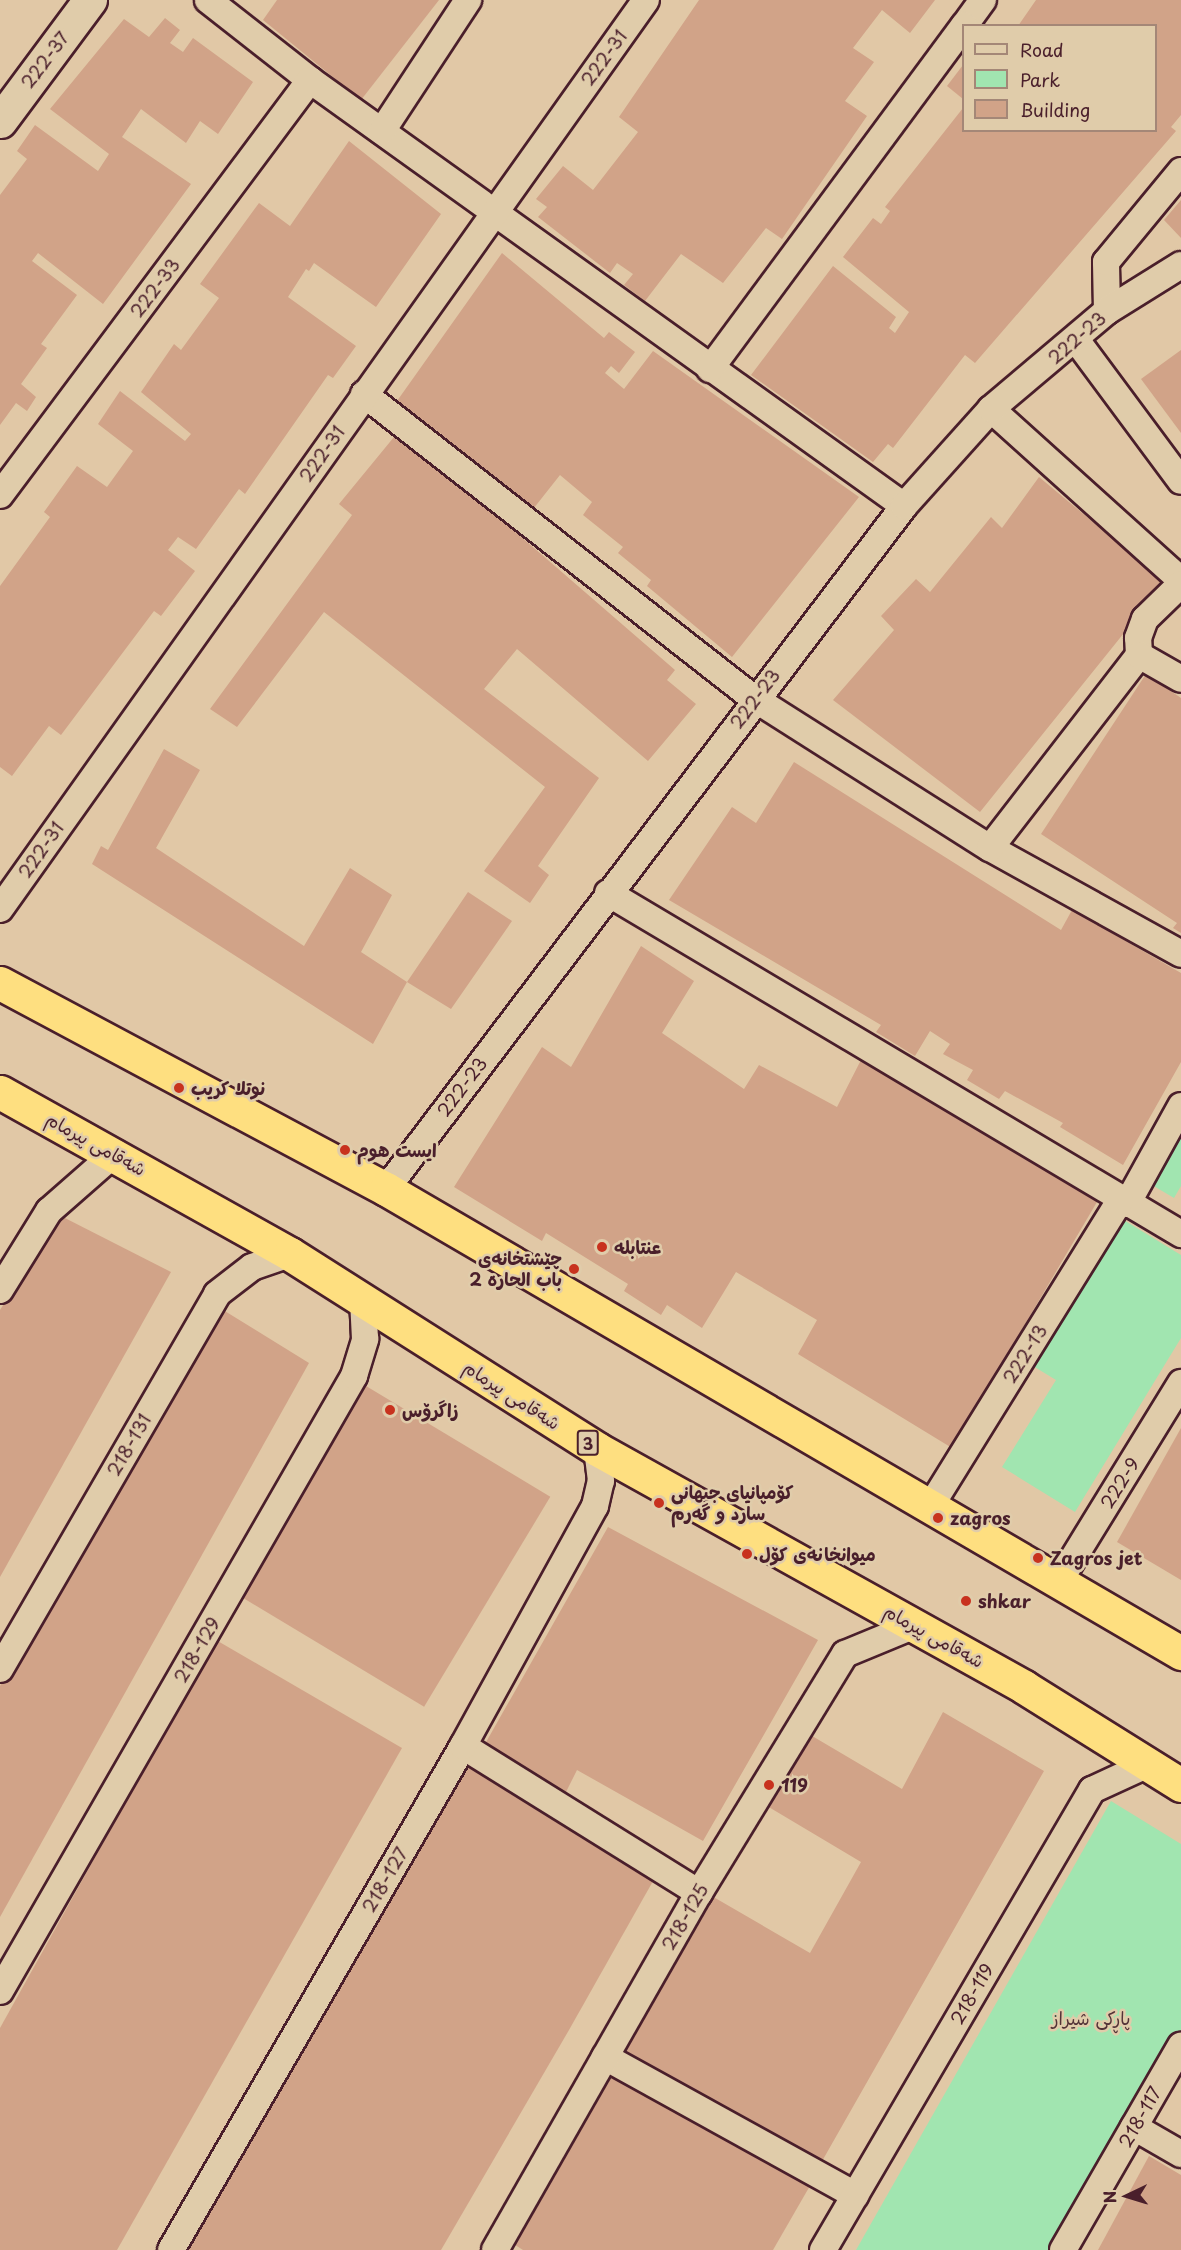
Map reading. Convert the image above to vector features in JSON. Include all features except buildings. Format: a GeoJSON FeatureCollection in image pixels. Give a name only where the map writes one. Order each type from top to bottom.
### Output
{"type":"FeatureCollection","features":[{"type":"Feature","properties":{"kind":"highway"},"geometry":{"type":"LineString","coordinates":[[0,983],[386,1189],[1181,1653]]}},
{"type":"Feature","properties":{"kind":"highway","name":"شەقامی پیرمام"},"geometry":{"type":"LineString","coordinates":[[0,1092],[115,1153],[290,1254],[597,1449],[915,1625],[1181,1785]]}},
{"type":"Feature","properties":{"kind":"street","name":"222-37"},"geometry":{"type":"LineString","coordinates":[[0,121],[90,0]]}},
{"type":"Feature","properties":{"kind":"street"},"geometry":{"type":"LineString","coordinates":[[208,0],[310,80],[904,506]]}},
{"type":"Feature","properties":{"kind":"street"},"geometry":{"type":"LineString","coordinates":[[382,131],[468,0]]}},
{"type":"Feature","properties":{"kind":"street","name":"222-31"},"geometry":{"type":"LineString","coordinates":[[0,909],[494,210],[646,0]]}},
{"type":"Feature","properties":{"kind":"street"},"geometry":{"type":"LineString","coordinates":[[965,24],[983,0]]}},
{"type":"Feature","properties":{"kind":"street"},"geometry":{"type":"LineString","coordinates":[[710,369],[962,29]]}},
{"type":"Feature","properties":{"kind":"street","name":"222-33"},"geometry":{"type":"LineString","coordinates":[[0,495],[310,80]]}},
{"type":"Feature","properties":{"kind":"street"},"geometry":{"type":"LineString","coordinates":[[1107,311],[1106,262],[1181,171]]}},
{"type":"Feature","properties":{"kind":"street","name":"222-23"},"geometry":{"type":"LineString","coordinates":[[386,1189],[755,699],[904,506],[991,409],[1077,340],[1107,311],[1181,265]]}},
{"type":"Feature","properties":{"kind":"street"},"geometry":{"type":"LineString","coordinates":[[1077,340],[1181,481]]}},
{"type":"Feature","properties":{"kind":"street"},"geometry":{"type":"LineString","coordinates":[[364,394],[755,699],[990,848],[1181,954]]}},
{"type":"Feature","properties":{"kind":"street"},"geometry":{"type":"LineString","coordinates":[[990,848],[1138,655],[1138,638],[1145,619],[1181,582],[991,409]]}},
{"type":"Feature","properties":{"kind":"street"},"geometry":{"type":"LineString","coordinates":[[1138,655],[1181,679]]}},
{"type":"Feature","properties":{"kind":"street"},"geometry":{"type":"LineString","coordinates":[[608,893],[1124,1202],[1180,1232]]}},
{"type":"Feature","properties":{"kind":"street","name":"222-13"},"geometry":{"type":"LineString","coordinates":[[930,1508],[1124,1202],[1181,1106]]}},
{"type":"Feature","properties":{"kind":"street"},"geometry":{"type":"LineString","coordinates":[[0,1290],[49,1211],[115,1153]]}},
{"type":"Feature","properties":{"kind":"street","name":"218-131"},"geometry":{"type":"LineString","coordinates":[[0,1669],[217,1294],[252,1267],[290,1254]]}},
{"type":"Feature","properties":{"kind":"street","name":"218-129"},"geometry":{"type":"LineString","coordinates":[[0,1991],[354,1376],[364,1339],[363,1299]]}},
{"type":"Feature","properties":{"kind":"street","name":"222-9"},"geometry":{"type":"LineString","coordinates":[[1058,1583],[1181,1383]]}},
{"type":"Feature","properties":{"kind":"street","name":"218-127"},"geometry":{"type":"LineString","coordinates":[[171,2250],[463,1746],[595,1506],[600,1481],[597,1449]]}},
{"type":"Feature","properties":{"kind":"street","name":"218-125"},"geometry":{"type":"LineString","coordinates":[[495,2250],[699,1893],[845,1654],[915,1625]]}},
{"type":"Feature","properties":{"kind":"street"},"geometry":{"type":"LineString","coordinates":[[463,1746],[699,1893]]}},
{"type":"Feature","properties":{"kind":"street","name":"218-119"},"geometry":{"type":"LineString","coordinates":[[823,2250],[1092,1790],[1146,1765]]}},
{"type":"Feature","properties":{"kind":"street","name":"218-117"},"geometry":{"type":"LineString","coordinates":[[1063,2250],[1181,2046]]}},
{"type":"Feature","properties":{"kind":"street"},"geometry":{"type":"LineString","coordinates":[[605,2057],[855,2195]]}},
{"type":"Feature","properties":{"kind":"street"},"geometry":{"type":"LineString","coordinates":[[1134,2127],[1181,2154]]}},
{"type":"Feature","properties":{"kind":"green space"},"geometry":{"type":"Polygon","coordinates":[[[1181,1133],[1181,1186],[1174,1198],[1152,1185],[1181,1133]]]}},
{"type":"Feature","properties":{"kind":"green space"},"geometry":{"type":"Polygon","coordinates":[[[1122,1219],[1181,1255],[1181,1338],[1075,1512],[1002,1467],[1056,1380],[1033,1366],[1122,1219]]]}},
{"type":"Feature","properties":{"kind":"green space","name":"پاڕکی شیراز"},"geometry":{"type":"Polygon","coordinates":[[[1111,1801],[1181,1844],[1181,2043],[1056,2250],[856,2250],[1111,1801]]]}},
{"type":"Feature","properties":{"kind":"place","name":"نوتلا كريب"},"geometry":{"type":"Point","coordinates":[179,1088]}},
{"type":"Feature","properties":{"kind":"place","name":"ايست هوم"},"geometry":{"type":"Point","coordinates":[345,1150]}},
{"type":"Feature","properties":{"kind":"place","name":"عنتابله"},"geometry":{"type":"Point","coordinates":[602,1247]}},
{"type":"Feature","properties":{"kind":"place","name":"چێشتخانەی باب الحارە 2"},"geometry":{"type":"Point","coordinates":[574,1269]}},
{"type":"Feature","properties":{"kind":"place","name":"زاگرۆس"},"geometry":{"type":"Point","coordinates":[390,1410]}},
{"type":"Feature","properties":{"kind":"place","name":"کۆمپانیای جیهانی سارد و گەرم"},"geometry":{"type":"Point","coordinates":[659,1503]}},
{"type":"Feature","properties":{"kind":"place","name":"zagros"},"geometry":{"type":"Point","coordinates":[938,1518]}},
{"type":"Feature","properties":{"kind":"place","name":"میوانخانەی کۆل"},"geometry":{"type":"Point","coordinates":[747,1554]}},
{"type":"Feature","properties":{"kind":"place","name":"Zagros jet"},"geometry":{"type":"Point","coordinates":[1038,1558]}},
{"type":"Feature","properties":{"kind":"place","name":"shkar"},"geometry":{"type":"Point","coordinates":[966,1601]}},
{"type":"Feature","properties":{"kind":"place","name":"119"},"geometry":{"type":"Point","coordinates":[769,1785]}}]}
